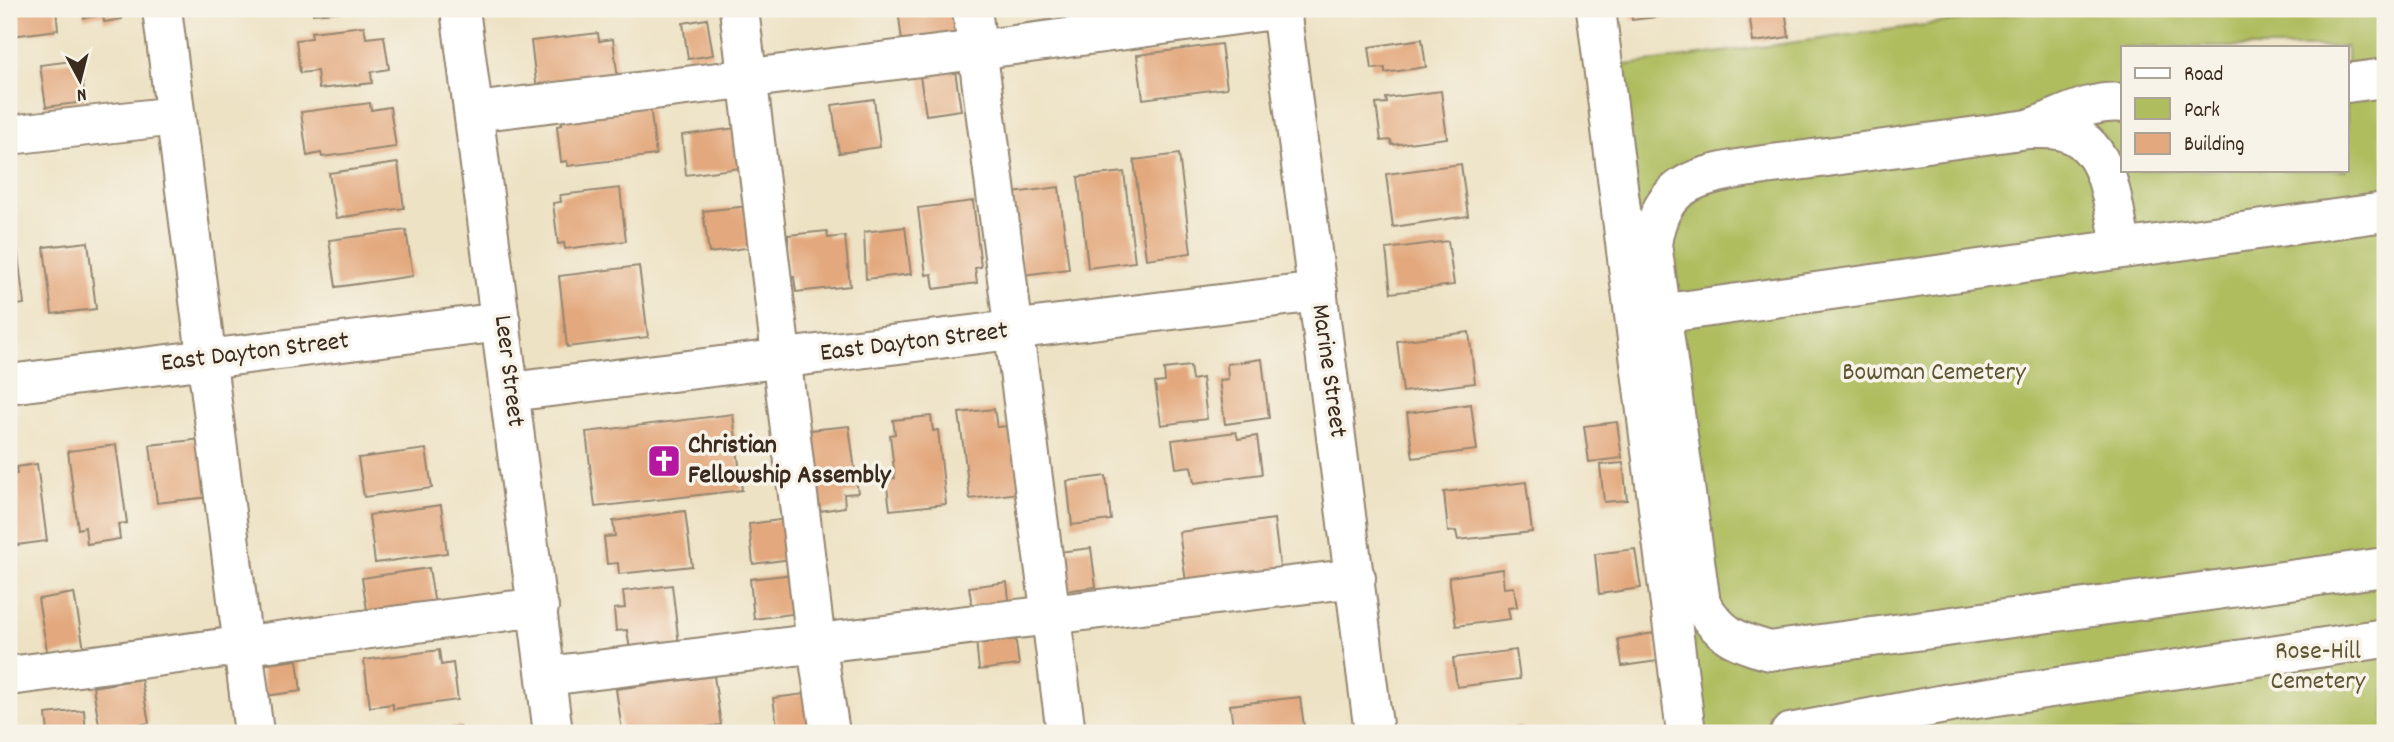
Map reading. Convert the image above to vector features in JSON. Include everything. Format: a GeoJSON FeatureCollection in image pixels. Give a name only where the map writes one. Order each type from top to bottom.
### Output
{"type":"FeatureCollection","features":[{"type":"Feature","properties":{"kind":"street"},"geometry":{"type":"LineString","coordinates":[[162,9],[254,733]]}},
{"type":"Feature","properties":{"kind":"street","name":"Leer Street"},"geometry":{"type":"LineString","coordinates":[[460,9],[539,607],[553,733]]}},
{"type":"Feature","properties":{"kind":"street"},"geometry":{"type":"LineString","coordinates":[[739,9],[830,733]]}},
{"type":"Feature","properties":{"kind":"street"},"geometry":{"type":"LineString","coordinates":[[972,9],[1066,733]]}},
{"type":"Feature","properties":{"kind":"street"},"geometry":{"type":"LineString","coordinates":[[475,112],[977,50],[1280,9]]}},
{"type":"Feature","properties":{"kind":"street","name":"Marine Street"},"geometry":{"type":"LineString","coordinates":[[1280,9],[1356,578],[1374,733]]}},
{"type":"Feature","properties":{"kind":"street"},"geometry":{"type":"LineString","coordinates":[[1597,9],[1686,733]]}},
{"type":"Feature","properties":{"kind":"street"},"geometry":{"type":"LineString","coordinates":[[2348,83],[2385,78]]}},
{"type":"Feature","properties":{"kind":"street"},"geometry":{"type":"LineString","coordinates":[[2028,129],[2059,119],[2087,105],[2121,103]]}},
{"type":"Feature","properties":{"kind":"street"},"geometry":{"type":"LineString","coordinates":[[9,135],[175,116]]}},
{"type":"Feature","properties":{"kind":"street"},"geometry":{"type":"LineString","coordinates":[[2122,248],[2103,164],[2087,143],[2061,130],[2028,129],[1770,165],[1688,183],[1668,198],[1656,218],[1652,244],[1701,604],[1713,623],[1737,643],[1770,651],[2385,568]]}},
{"type":"Feature","properties":{"kind":"street"},"geometry":{"type":"LineString","coordinates":[[2109,187],[2113,164],[2121,149]]}},
{"type":"Feature","properties":{"kind":"street"},"geometry":{"type":"LineString","coordinates":[[1660,314],[2385,212]]}},
{"type":"Feature","properties":{"kind":"street","name":"East Dayton Street"},"geometry":{"type":"LineString","coordinates":[[510,392],[1318,292]]}},
{"type":"Feature","properties":{"kind":"street","name":"East Dayton Street"},"geometry":{"type":"LineString","coordinates":[[9,384],[501,322]]}},
{"type":"Feature","properties":{"kind":"street"},"geometry":{"type":"LineString","coordinates":[[547,676],[1356,578]]}},
{"type":"Feature","properties":{"kind":"street"},"geometry":{"type":"LineString","coordinates":[[9,676],[539,607]]}},
{"type":"Feature","properties":{"kind":"street"},"geometry":{"type":"LineString","coordinates":[[1790,733],[1976,699],[2385,638]]}},
{"type":"Feature","properties":{"kind":"green space","name":"Bowman Cemetery"},"geometry":{"type":"Polygon","coordinates":[[[2045,9],[2385,9],[2385,733],[1700,733],[1617,66],[2045,9]]]}},
{"type":"Feature","properties":{"kind":"building"},"geometry":{"type":"Polygon","coordinates":[[[9,9],[56,9],[58,30],[11,36],[9,9]]]}},
{"type":"Feature","properties":{"kind":"building"},"geometry":{"type":"Polygon","coordinates":[[[83,9],[138,9],[138,12],[121,14],[122,19],[104,22],[103,15],[84,18],[83,9]]]}},
{"type":"Feature","properties":{"kind":"building"},"geometry":{"type":"Polygon","coordinates":[[[313,9],[349,9],[349,11],[313,14],[313,9]]]}},
{"type":"Feature","properties":{"kind":"building"},"geometry":{"type":"Polygon","coordinates":[[[898,9],[958,9],[961,33],[902,41],[898,9]]]}},
{"type":"Feature","properties":{"kind":"building"},"geometry":{"type":"Polygon","coordinates":[[[1630,9],[1665,9],[1666,16],[1632,20],[1630,9]]]}},
{"type":"Feature","properties":{"kind":"building"},"geometry":{"type":"Polygon","coordinates":[[[1785,9],[1789,37],[1753,42],[1749,12],[1785,9]]]}},
{"type":"Feature","properties":{"kind":"building"},"geometry":{"type":"Polygon","coordinates":[[[707,19],[713,55],[688,59],[683,23],[707,19]]]}},
{"type":"Feature","properties":{"kind":"building"},"geometry":{"type":"Polygon","coordinates":[[[364,26],[366,38],[384,36],[389,69],[371,72],[372,83],[319,89],[317,71],[300,73],[296,40],[312,38],[311,32],[364,26]]]}},
{"type":"Feature","properties":{"kind":"building"},"geometry":{"type":"Polygon","coordinates":[[[598,33],[599,41],[613,39],[618,80],[537,90],[531,41],[598,33]]]}},
{"type":"Feature","properties":{"kind":"building"},"geometry":{"type":"Polygon","coordinates":[[[1422,39],[1426,67],[1385,73],[1385,68],[1372,69],[1369,47],[1422,39]]]}},
{"type":"Feature","properties":{"kind":"building"},"geometry":{"type":"Polygon","coordinates":[[[1221,44],[1227,88],[1143,99],[1137,55],[1221,44]]]}},
{"type":"Feature","properties":{"kind":"building"},"geometry":{"type":"Polygon","coordinates":[[[80,60],[85,102],[46,107],[40,65],[80,60]]]}},
{"type":"Feature","properties":{"kind":"building"},"geometry":{"type":"Polygon","coordinates":[[[955,71],[961,110],[926,115],[920,76],[955,71]]]}},
{"type":"Feature","properties":{"kind":"building"},"geometry":{"type":"Polygon","coordinates":[[[1441,91],[1447,138],[1392,145],[1391,140],[1381,141],[1376,104],[1387,103],[1386,98],[1441,91]]]}},
{"type":"Feature","properties":{"kind":"building"},"geometry":{"type":"Polygon","coordinates":[[[874,99],[880,147],[839,153],[832,105],[874,99]]]}},
{"type":"Feature","properties":{"kind":"building"},"geometry":{"type":"Polygon","coordinates":[[[370,103],[371,110],[390,107],[396,147],[322,157],[321,153],[307,156],[301,112],[370,103]]]}},
{"type":"Feature","properties":{"kind":"building"},"geometry":{"type":"Polygon","coordinates":[[[650,105],[656,155],[568,166],[567,161],[561,162],[557,126],[562,125],[562,118],[650,105]]]}},
{"type":"Feature","properties":{"kind":"building"},"geometry":{"type":"Polygon","coordinates":[[[736,128],[741,168],[686,175],[682,135],[736,128]]]}},
{"type":"Feature","properties":{"kind":"building"},"geometry":{"type":"Polygon","coordinates":[[[1179,154],[1191,253],[1146,259],[1134,160],[1179,154]]]}},
{"type":"Feature","properties":{"kind":"building"},"geometry":{"type":"Polygon","coordinates":[[[398,163],[404,208],[336,218],[329,173],[398,163]]]}},
{"type":"Feature","properties":{"kind":"building"},"geometry":{"type":"Polygon","coordinates":[[[1461,164],[1468,216],[1393,227],[1386,174],[1461,164]]]}},
{"type":"Feature","properties":{"kind":"building"},"geometry":{"type":"Polygon","coordinates":[[[1124,172],[1135,262],[1088,268],[1078,177],[1124,172]]]}},
{"type":"Feature","properties":{"kind":"building"},"geometry":{"type":"Polygon","coordinates":[[[1059,187],[1069,269],[1023,275],[1013,193],[1059,187]]]}},
{"type":"Feature","properties":{"kind":"building"},"geometry":{"type":"Polygon","coordinates":[[[620,188],[626,241],[565,249],[564,243],[558,244],[553,203],[561,202],[560,195],[620,188]]]}},
{"type":"Feature","properties":{"kind":"building"},"geometry":{"type":"Polygon","coordinates":[[[973,201],[981,267],[975,268],[977,283],[934,289],[932,274],[926,275],[918,208],[973,201]]]}},
{"type":"Feature","properties":{"kind":"building"},"geometry":{"type":"Polygon","coordinates":[[[748,206],[753,247],[709,253],[703,211],[748,206]]]}},
{"type":"Feature","properties":{"kind":"building"},"geometry":{"type":"Polygon","coordinates":[[[905,227],[911,274],[866,279],[864,232],[905,227]]]}},
{"type":"Feature","properties":{"kind":"building"},"geometry":{"type":"Polygon","coordinates":[[[406,230],[413,276],[336,287],[329,240],[406,230]]]}},
{"type":"Feature","properties":{"kind":"building"},"geometry":{"type":"Polygon","coordinates":[[[15,231],[24,304],[9,306],[9,232],[15,231]]]}},
{"type":"Feature","properties":{"kind":"building"},"geometry":{"type":"Polygon","coordinates":[[[827,231],[828,238],[845,236],[850,286],[796,292],[794,277],[788,278],[788,235],[827,231]]]}},
{"type":"Feature","properties":{"kind":"building"},"geometry":{"type":"Polygon","coordinates":[[[1448,241],[1454,285],[1391,293],[1386,249],[1448,241]]]}},
{"type":"Feature","properties":{"kind":"building"},"geometry":{"type":"Polygon","coordinates":[[[88,242],[96,309],[52,314],[44,247],[88,242]]]}},
{"type":"Feature","properties":{"kind":"building"},"geometry":{"type":"Polygon","coordinates":[[[639,266],[648,337],[567,347],[559,276],[639,266]]]}},
{"type":"Feature","properties":{"kind":"building"},"geometry":{"type":"Polygon","coordinates":[[[1469,332],[1475,383],[1403,392],[1397,341],[1469,332]]]}},
{"type":"Feature","properties":{"kind":"building"},"geometry":{"type":"Polygon","coordinates":[[[1262,359],[1269,418],[1225,424],[1219,380],[1228,379],[1227,364],[1262,359]]]}},
{"type":"Feature","properties":{"kind":"building"},"geometry":{"type":"Polygon","coordinates":[[[1190,366],[1192,380],[1202,378],[1207,419],[1161,425],[1155,383],[1165,382],[1164,369],[1190,366]]]}},
{"type":"Feature","properties":{"kind":"building"},"geometry":{"type":"Polygon","coordinates":[[[1471,404],[1477,450],[1413,458],[1407,413],[1471,404]]]}},
{"type":"Feature","properties":{"kind":"building"},"geometry":{"type":"Polygon","coordinates":[[[994,409],[997,427],[1011,426],[1020,493],[970,499],[959,413],[994,409]]]}},
{"type":"Feature","properties":{"kind":"building","name":"Christian Fellowship Assembly"},"geometry":{"type":"Polygon","coordinates":[[[733,414],[742,490],[595,507],[586,432],[733,414]]]}},
{"type":"Feature","properties":{"kind":"building"},"geometry":{"type":"Polygon","coordinates":[[[931,416],[933,431],[938,430],[946,504],[890,510],[886,479],[895,478],[890,435],[895,434],[893,420],[931,416]]]}},
{"type":"Feature","properties":{"kind":"building"},"geometry":{"type":"Polygon","coordinates":[[[1617,422],[1622,458],[1589,462],[1584,426],[1617,422]]]}},
{"type":"Feature","properties":{"kind":"building"},"geometry":{"type":"Polygon","coordinates":[[[849,426],[858,493],[844,494],[845,507],[820,511],[818,498],[810,499],[803,444],[811,443],[810,430],[849,426]]]}},
{"type":"Feature","properties":{"kind":"building"},"geometry":{"type":"Polygon","coordinates":[[[1236,432],[1238,439],[1257,436],[1262,474],[1194,483],[1191,466],[1176,468],[1172,440],[1236,432]]]}},
{"type":"Feature","properties":{"kind":"building"},"geometry":{"type":"Polygon","coordinates":[[[202,439],[209,497],[157,503],[150,445],[202,439]]]}},
{"type":"Feature","properties":{"kind":"building"},"geometry":{"type":"Polygon","coordinates":[[[116,445],[127,523],[118,524],[120,539],[87,544],[85,527],[78,529],[68,451],[116,445]]]}},
{"type":"Feature","properties":{"kind":"building"},"geometry":{"type":"Polygon","coordinates":[[[426,449],[432,488],[364,497],[358,458],[426,449]]]}},
{"type":"Feature","properties":{"kind":"building"},"geometry":{"type":"Polygon","coordinates":[[[1623,463],[1627,500],[1604,502],[1600,465],[1623,463]]]}},
{"type":"Feature","properties":{"kind":"building"},"geometry":{"type":"Polygon","coordinates":[[[37,464],[47,541],[9,546],[9,475],[17,474],[16,467],[37,464]]]}},
{"type":"Feature","properties":{"kind":"building"},"geometry":{"type":"Polygon","coordinates":[[[1106,476],[1111,520],[1072,525],[1067,481],[1106,476]]]}},
{"type":"Feature","properties":{"kind":"building"},"geometry":{"type":"Polygon","coordinates":[[[1526,482],[1532,532],[1458,540],[1456,531],[1448,532],[1444,492],[1526,482]]]}},
{"type":"Feature","properties":{"kind":"building"},"geometry":{"type":"Polygon","coordinates":[[[441,505],[447,553],[375,563],[369,515],[441,505]]]}},
{"type":"Feature","properties":{"kind":"building"},"geometry":{"type":"Polygon","coordinates":[[[685,511],[692,566],[619,574],[618,563],[607,564],[604,537],[615,536],[613,521],[685,511]]]}},
{"type":"Feature","properties":{"kind":"building"},"geometry":{"type":"Polygon","coordinates":[[[787,519],[792,559],[753,564],[749,524],[787,519]]]}},
{"type":"Feature","properties":{"kind":"building"},"geometry":{"type":"Polygon","coordinates":[[[1274,519],[1280,568],[1186,582],[1179,532],[1274,519]]]}},
{"type":"Feature","properties":{"kind":"building"},"geometry":{"type":"Polygon","coordinates":[[[1091,548],[1096,587],[1063,591],[1058,552],[1091,548]]]}},
{"type":"Feature","properties":{"kind":"building"},"geometry":{"type":"Polygon","coordinates":[[[1635,549],[1641,588],[1599,594],[1595,554],[1635,549]]]}},
{"type":"Feature","properties":{"kind":"building"},"geometry":{"type":"Polygon","coordinates":[[[429,568],[436,612],[369,623],[362,578],[429,568]]]}},
{"type":"Feature","properties":{"kind":"building"},"geometry":{"type":"Polygon","coordinates":[[[1502,569],[1504,588],[1514,587],[1517,607],[1508,608],[1510,619],[1456,626],[1449,577],[1502,569]]]}},
{"type":"Feature","properties":{"kind":"building"},"geometry":{"type":"Polygon","coordinates":[[[794,574],[799,613],[754,619],[750,579],[794,574]]]}},
{"type":"Feature","properties":{"kind":"building"},"geometry":{"type":"Polygon","coordinates":[[[1007,582],[1010,608],[973,613],[969,587],[1007,582]]]}},
{"type":"Feature","properties":{"kind":"building"},"geometry":{"type":"Polygon","coordinates":[[[672,585],[679,645],[630,650],[627,630],[616,631],[614,609],[625,608],[623,591],[672,585]]]}},
{"type":"Feature","properties":{"kind":"building"},"geometry":{"type":"Polygon","coordinates":[[[74,593],[84,649],[48,656],[38,599],[74,593]]]}},
{"type":"Feature","properties":{"kind":"building"},"geometry":{"type":"Polygon","coordinates":[[[1654,633],[1658,661],[1622,666],[1618,639],[1654,633]]]}},
{"type":"Feature","properties":{"kind":"building"},"geometry":{"type":"Polygon","coordinates":[[[1015,635],[1019,665],[979,670],[976,640],[1015,635]]]}},
{"type":"Feature","properties":{"kind":"building"},"geometry":{"type":"Polygon","coordinates":[[[439,650],[441,665],[453,663],[458,700],[393,709],[393,704],[370,707],[364,660],[439,650]]]}},
{"type":"Feature","properties":{"kind":"building"},"geometry":{"type":"Polygon","coordinates":[[[1516,650],[1520,679],[1457,687],[1453,658],[1516,650]]]}},
{"type":"Feature","properties":{"kind":"building"},"geometry":{"type":"Polygon","coordinates":[[[297,660],[301,691],[265,696],[261,665],[297,660]]]}},
{"type":"Feature","properties":{"kind":"building"},"geometry":{"type":"Polygon","coordinates":[[[714,676],[721,725],[661,733],[622,731],[616,689],[714,676]]]}},
{"type":"Feature","properties":{"kind":"building"},"geometry":{"type":"Polygon","coordinates":[[[141,679],[149,723],[100,731],[93,687],[141,679]]]}},
{"type":"Feature","properties":{"kind":"building"},"geometry":{"type":"Polygon","coordinates":[[[812,693],[817,732],[778,733],[773,698],[812,693]]]}},
{"type":"Feature","properties":{"kind":"building"},"geometry":{"type":"Polygon","coordinates":[[[1300,697],[1305,733],[1234,733],[1230,705],[1300,697]]]}},
{"type":"Feature","properties":{"kind":"building"},"geometry":{"type":"Polygon","coordinates":[[[84,710],[86,733],[48,733],[46,714],[84,710]]]}},
{"type":"Feature","properties":{"kind":"building"},"geometry":{"type":"Polygon","coordinates":[[[460,726],[461,733],[424,733],[424,732],[460,726]]]}},
{"type":"Feature","properties":{"kind":"building"},"geometry":{"type":"Polygon","coordinates":[[[1522,727],[1523,733],[1483,733],[1483,732],[1522,727]]]}},
{"type":"Feature","properties":{"kind":"place","name":"Christian Fellowship Assembly"},"geometry":{"type":"Point","coordinates":[664,461]}},
{"type":"Feature","properties":{"kind":"park label","name":"Rose-Hill Cemetery"},"geometry":{"type":"Point","coordinates":[2318,667]}}]}
